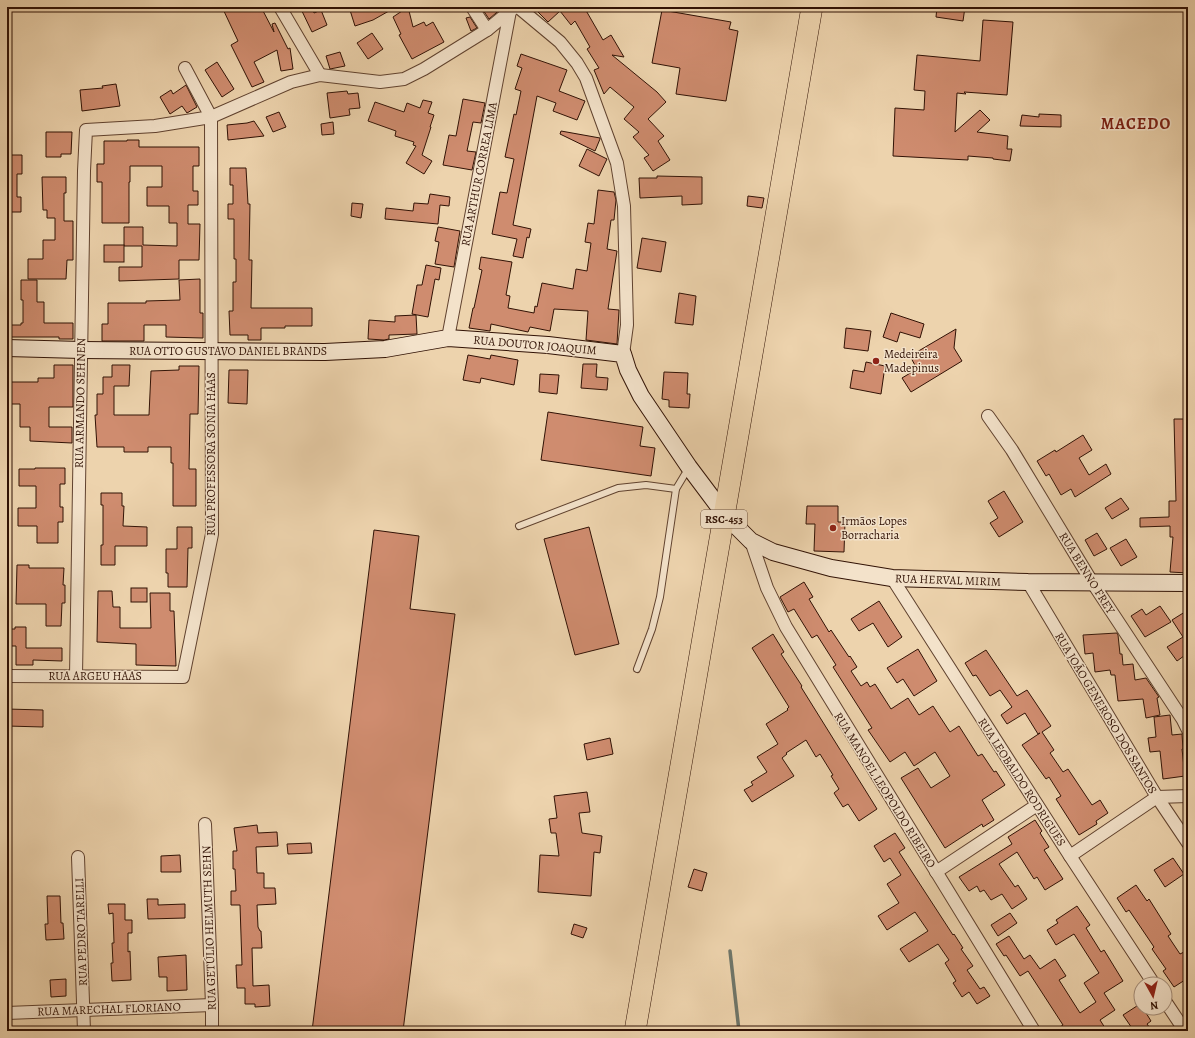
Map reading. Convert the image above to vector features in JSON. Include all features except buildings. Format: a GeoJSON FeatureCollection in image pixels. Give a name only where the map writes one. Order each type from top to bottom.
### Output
{"type":"FeatureCollection","features":[{"type":"Feature","properties":{"kind":"highway","name":"RSC-453"},"geometry":{"type":"LineString","coordinates":[[635,1031],[812,7]]}},
{"type":"Feature","properties":{"kind":"street"},"geometry":{"type":"LineString","coordinates":[[280,7],[320,75]]}},
{"type":"Feature","properties":{"kind":"street"},"geometry":{"type":"LineString","coordinates":[[472,7],[487,30]]}},
{"type":"Feature","properties":{"kind":"street"},"geometry":{"type":"LineString","coordinates":[[211,117],[291,82],[320,75],[380,82],[404,79],[424,69],[487,30],[514,8],[560,42],[577,63],[586,78],[617,163],[624,222],[627,324],[623,354]]}},
{"type":"Feature","properties":{"kind":"street","name":"RUA ARTHUR CORREA LIMA"},"geometry":{"type":"LineString","coordinates":[[448,338],[514,8]]}},
{"type":"Feature","properties":{"kind":"street","name":"RUA PROFESSORA SONIA HAAS"},"geometry":{"type":"LineString","coordinates":[[182,677],[212,534],[211,117],[184,68]]}},
{"type":"Feature","properties":{"kind":"street","name":"RUA ARMANDO SEHNEN"},"geometry":{"type":"LineString","coordinates":[[76,676],[84,164],[86,130],[155,126],[211,117]]}},
{"type":"Feature","properties":{"kind":"street","name":"RUA OTTO GUSTAVO DANIEL BRANDS"},"geometry":{"type":"LineString","coordinates":[[7,348],[324,352],[385,349],[448,338]]}},
{"type":"Feature","properties":{"kind":"street","name":"RUA DOUTOR JOAQUIM"},"geometry":{"type":"LineString","coordinates":[[448,338],[548,345],[623,354]]}},
{"type":"Feature","properties":{"kind":"street","name":"RUA HERVAL MIRIM"},"geometry":{"type":"LineString","coordinates":[[623,354],[628,370],[641,396],[689,467],[725,515],[751,541],[773,552],[831,568],[892,578],[1028,582],[1188,583]]}},
{"type":"Feature","properties":{"kind":"street","name":"RUA BENNO FREY"},"geometry":{"type":"LineString","coordinates":[[988,416],[1012,450],[1092,582],[1183,720],[1188,730]]}},
{"type":"Feature","properties":{"kind":"street","name":"RUA MANOEL LEOPOLDO RIBEIRO"},"geometry":{"type":"LineString","coordinates":[[751,541],[767,588],[786,627],[1034,1031]]}},
{"type":"Feature","properties":{"kind":"street","name":"RUA LEOBALDO RODRIGUES"},"geometry":{"type":"LineString","coordinates":[[892,578],[1037,805],[1149,976]]}},
{"type":"Feature","properties":{"kind":"street","name":"RUA JOÃO GENEROSO DOS SANTOS"},"geometry":{"type":"LineString","coordinates":[[1028,582],[1156,797],[1188,843]]}},
{"type":"Feature","properties":{"kind":"street","name":"RUA ARGEU HAAS"},"geometry":{"type":"LineString","coordinates":[[7,676],[182,677]]}},
{"type":"Feature","properties":{"kind":"street"},"geometry":{"type":"LineString","coordinates":[[1070,856],[1156,797],[1188,796]]}},
{"type":"Feature","properties":{"kind":"street"},"geometry":{"type":"LineString","coordinates":[[936,872],[1037,805]]}},
{"type":"Feature","properties":{"kind":"street","name":"RUA GETÚLIO HELMUTH SEHN"},"geometry":{"type":"LineString","coordinates":[[205,824],[212,1031]]}},
{"type":"Feature","properties":{"kind":"street","name":"RUA PEDRO TARELLI"},"geometry":{"type":"LineString","coordinates":[[78,856],[84,1031]]}},
{"type":"Feature","properties":{"kind":"street","name":"RUA MARECHAL FLORIANO"},"geometry":{"type":"LineString","coordinates":[[7,1013],[212,1005]]}},
{"type":"Feature","properties":{"kind":"street"},"geometry":{"type":"LineString","coordinates":[[1173,1013],[1185,1031]]}},
{"type":"Feature","properties":{"kind":"lane"},"geometry":{"type":"LineString","coordinates":[[637,669],[652,629],[660,597],[676,489],[689,467]]}},
{"type":"Feature","properties":{"kind":"lane"},"geometry":{"type":"LineString","coordinates":[[519,526],[618,488],[646,485],[676,489]]}},
{"type":"Feature","properties":{"kind":"waterway"},"geometry":{"type":"LineString","coordinates":[[730,951],[739,1031]]}},
{"type":"Feature","properties":{"kind":"place","name":"Medeireira Madepinus"},"geometry":{"type":"Point","coordinates":[876,361]}},
{"type":"Feature","properties":{"kind":"place","name":"Irmãos Lopes Borracharia"},"geometry":{"type":"Point","coordinates":[833,528]}},
{"type":"Feature","properties":{"kind":"district","name":"MACEDO"},"geometry":{"type":"Point","coordinates":[1136,124]}}]}
